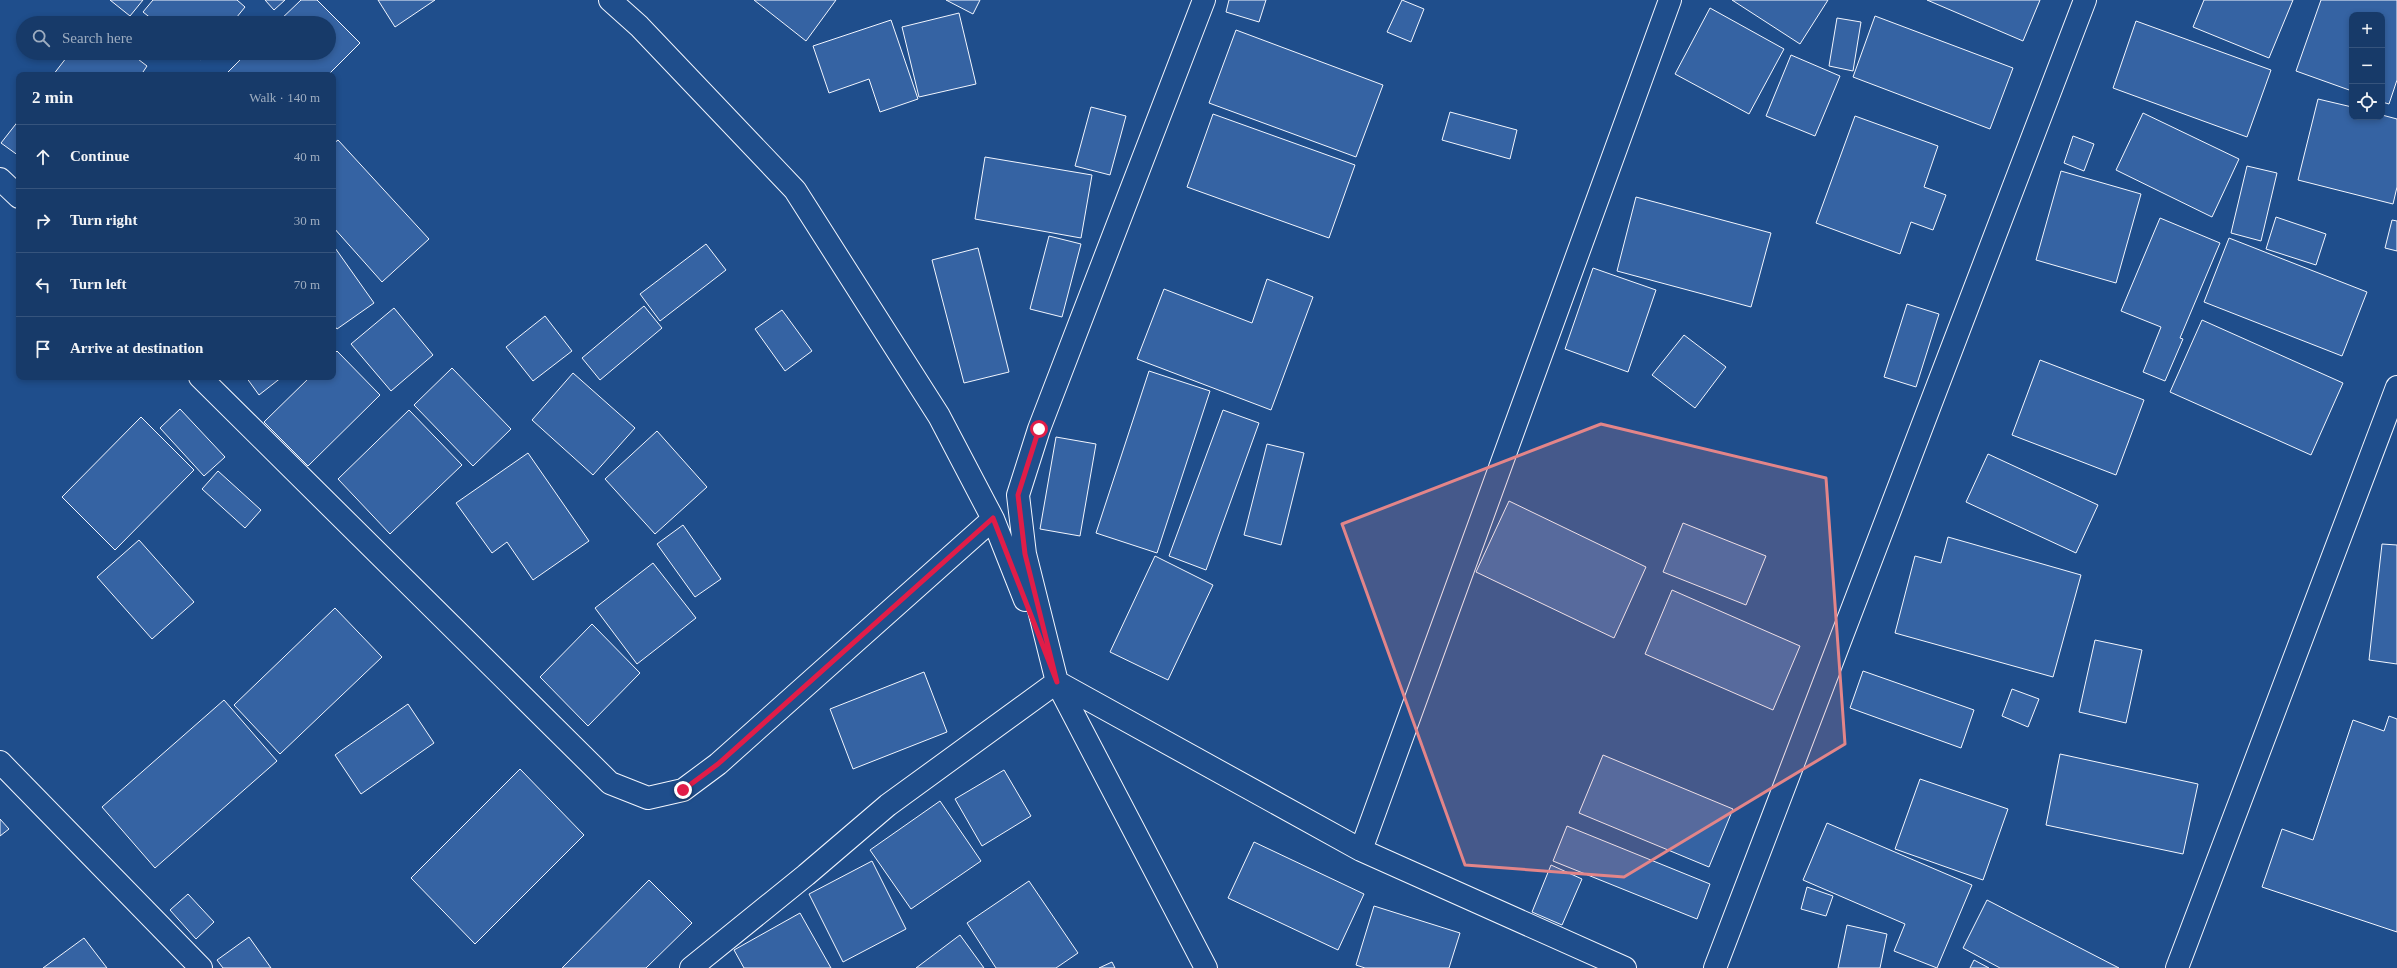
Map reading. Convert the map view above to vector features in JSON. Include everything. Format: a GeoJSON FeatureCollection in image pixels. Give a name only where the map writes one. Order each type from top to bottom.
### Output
{"type":"FeatureCollection","features":[{"type":"Feature","properties":{"kind":"street"},"geometry":{"type":"LineString","coordinates":[[610,0],[639,26],[795,190],[939,416],[993,518],[1057,682],[1206,968]]}},
{"type":"Feature","properties":{"kind":"street"},"geometry":{"type":"LineString","coordinates":[[1204,0],[1039,429],[1018,495],[1025,554],[1057,682],[1362,850],[1625,968]]}},
{"type":"Feature","properties":{"kind":"street"},"geometry":{"type":"LineString","coordinates":[[1362,850],[1670,0]]}},
{"type":"Feature","properties":{"kind":"street"},"geometry":{"type":"LineString","coordinates":[[1715,968],[2085,0]]}},
{"type":"Feature","properties":{"kind":"street"},"geometry":{"type":"LineString","coordinates":[[0,179],[16,194]]}},
{"type":"Feature","properties":{"kind":"street"},"geometry":{"type":"LineString","coordinates":[[203,380],[610,783],[648,798],[683,790],[718,764],[993,518]]}},
{"type":"Feature","properties":{"kind":"street"},"geometry":{"type":"LineString","coordinates":[[2177,968],[2397,387]]}},
{"type":"Feature","properties":{"kind":"street"},"geometry":{"type":"LineString","coordinates":[[691,968],[806,876],[888,805],[1057,682]]}},
{"type":"Feature","properties":{"kind":"street"},"geometry":{"type":"LineString","coordinates":[[0,762],[201,968]]}},
{"type":"Feature","properties":{"kind":"highlighted area"},"geometry":{"type":"Polygon","coordinates":[[[1601,424],[1826,478],[1845,744],[1624,877],[1465,865],[1342,524],[1601,424]]]}},
{"type":"Feature","properties":{"kind":"building"},"geometry":{"type":"Polygon","coordinates":[[[110,0],[143,0],[130,16],[110,0]]]}},
{"type":"Feature","properties":{"kind":"building"},"geometry":{"type":"Polygon","coordinates":[[[153,0],[237,0],[245,7],[238,16],[148,16],[143,12],[153,0]]]}},
{"type":"Feature","properties":{"kind":"building"},"geometry":{"type":"Polygon","coordinates":[[[265,0],[285,0],[274,10],[265,0]]]}},
{"type":"Feature","properties":{"kind":"building"},"geometry":{"type":"Polygon","coordinates":[[[301,0],[317,0],[333,16],[284,16],[301,0]]]}},
{"type":"Feature","properties":{"kind":"building"},"geometry":{"type":"Polygon","coordinates":[[[378,0],[435,0],[395,27],[378,0]]]}},
{"type":"Feature","properties":{"kind":"building"},"geometry":{"type":"Polygon","coordinates":[[[754,0],[836,0],[806,41],[754,0]]]}},
{"type":"Feature","properties":{"kind":"building"},"geometry":{"type":"Polygon","coordinates":[[[946,0],[980,0],[973,14],[946,0]]]}},
{"type":"Feature","properties":{"kind":"building"},"geometry":{"type":"Polygon","coordinates":[[[1229,0],[1266,0],[1259,22],[1226,12],[1229,0]]]}},
{"type":"Feature","properties":{"kind":"building"},"geometry":{"type":"Polygon","coordinates":[[[1402,0],[1424,9],[1411,42],[1387,32],[1402,0]]]}},
{"type":"Feature","properties":{"kind":"building"},"geometry":{"type":"Polygon","coordinates":[[[1732,0],[1828,0],[1800,44],[1732,0]]]}},
{"type":"Feature","properties":{"kind":"building"},"geometry":{"type":"Polygon","coordinates":[[[1927,0],[2040,0],[2023,41],[1927,0]]]}},
{"type":"Feature","properties":{"kind":"building"},"geometry":{"type":"Polygon","coordinates":[[[2204,0],[2293,0],[2269,58],[2193,27],[2204,0]]]}},
{"type":"Feature","properties":{"kind":"building"},"geometry":{"type":"Polygon","coordinates":[[[2321,0],[2397,0],[2397,80],[2389,104],[2385,103],[2385,12],[2349,12],[2349,90],[2296,71],[2321,0]]]}},
{"type":"Feature","properties":{"kind":"building"},"geometry":{"type":"Polygon","coordinates":[[[1710,8],[1784,49],[1749,114],[1675,74],[1710,8]]]}},
{"type":"Feature","properties":{"kind":"building"},"geometry":{"type":"Polygon","coordinates":[[[959,13],[976,84],[919,97],[902,27],[959,13]]]}},
{"type":"Feature","properties":{"kind":"building"},"geometry":{"type":"Polygon","coordinates":[[[1875,16],[2013,68],[1990,129],[1853,77],[1875,16]]]}},
{"type":"Feature","properties":{"kind":"building"},"geometry":{"type":"Polygon","coordinates":[[[1837,18],[1861,22],[1853,71],[1829,66],[1837,18]]]}},
{"type":"Feature","properties":{"kind":"building"},"geometry":{"type":"Polygon","coordinates":[[[336,19],[360,43],[331,72],[228,72],[240,60],[336,60],[336,19]]]}},
{"type":"Feature","properties":{"kind":"building"},"geometry":{"type":"Polygon","coordinates":[[[891,20],[918,99],[880,112],[869,79],[829,93],[813,46],[891,20]]]}},
{"type":"Feature","properties":{"kind":"building"},"geometry":{"type":"Polygon","coordinates":[[[2136,21],[2271,70],[2247,137],[2113,88],[2136,21]]]}},
{"type":"Feature","properties":{"kind":"building"},"geometry":{"type":"Polygon","coordinates":[[[1236,30],[1383,85],[1356,157],[1209,103],[1236,30]]]}},
{"type":"Feature","properties":{"kind":"building"},"geometry":{"type":"Polygon","coordinates":[[[1791,55],[1840,76],[1815,136],[1766,116],[1791,55]]]}},
{"type":"Feature","properties":{"kind":"building"},"geometry":{"type":"Polygon","coordinates":[[[65,60],[139,60],[147,66],[143,72],[55,72],[65,60]]]}},
{"type":"Feature","properties":{"kind":"building"},"geometry":{"type":"Polygon","coordinates":[[[2318,99],[2349,106],[2349,120],[2385,120],[2385,116],[2397,119],[2397,187],[2393,204],[2298,180],[2318,99]]]}},
{"type":"Feature","properties":{"kind":"building"},"geometry":{"type":"Polygon","coordinates":[[[1091,107],[1126,116],[1110,175],[1075,166],[1091,107]]]}},
{"type":"Feature","properties":{"kind":"building"},"geometry":{"type":"Polygon","coordinates":[[[1450,112],[1517,130],[1510,159],[1442,140],[1450,112]]]}},
{"type":"Feature","properties":{"kind":"building"},"geometry":{"type":"Polygon","coordinates":[[[2143,113],[2239,159],[2212,217],[2116,170],[2143,113]]]}},
{"type":"Feature","properties":{"kind":"building"},"geometry":{"type":"Polygon","coordinates":[[[1213,114],[1355,165],[1329,238],[1187,187],[1213,114]]]}},
{"type":"Feature","properties":{"kind":"building"},"geometry":{"type":"Polygon","coordinates":[[[1855,116],[1938,146],[1924,187],[1946,195],[1933,230],[1911,222],[1900,254],[1816,223],[1855,116]]]}},
{"type":"Feature","properties":{"kind":"building"},"geometry":{"type":"Polygon","coordinates":[[[16,124],[16,154],[1,143],[16,124]]]}},
{"type":"Feature","properties":{"kind":"building"},"geometry":{"type":"Polygon","coordinates":[[[2073,136],[2094,144],[2084,171],[2064,163],[2073,136]]]}},
{"type":"Feature","properties":{"kind":"building"},"geometry":{"type":"Polygon","coordinates":[[[338,140],[429,239],[382,282],[336,230],[336,142],[338,140]]]}},
{"type":"Feature","properties":{"kind":"building"},"geometry":{"type":"Polygon","coordinates":[[[985,157],[1092,175],[1081,238],[975,219],[985,157]]]}},
{"type":"Feature","properties":{"kind":"building"},"geometry":{"type":"Polygon","coordinates":[[[2247,166],[2277,173],[2261,241],[2231,233],[2247,166]]]}},
{"type":"Feature","properties":{"kind":"building"},"geometry":{"type":"Polygon","coordinates":[[[2061,171],[2141,194],[2116,283],[2036,260],[2061,171]]]}},
{"type":"Feature","properties":{"kind":"building"},"geometry":{"type":"Polygon","coordinates":[[[1636,197],[1771,233],[1751,307],[1617,271],[1636,197]]]}},
{"type":"Feature","properties":{"kind":"building"},"geometry":{"type":"Polygon","coordinates":[[[2276,217],[2326,234],[2316,265],[2266,249],[2276,217]]]}},
{"type":"Feature","properties":{"kind":"building"},"geometry":{"type":"Polygon","coordinates":[[[2160,218],[2220,243],[2180,338],[2183,339],[2165,381],[2143,372],[2161,327],[2121,311],[2160,218]]]}},
{"type":"Feature","properties":{"kind":"building"},"geometry":{"type":"Polygon","coordinates":[[[2392,220],[2397,221],[2397,251],[2385,248],[2392,220]]]}},
{"type":"Feature","properties":{"kind":"building"},"geometry":{"type":"Polygon","coordinates":[[[1049,236],[1081,244],[1062,317],[1030,309],[1049,236]]]}},
{"type":"Feature","properties":{"kind":"building"},"geometry":{"type":"Polygon","coordinates":[[[2229,238],[2367,292],[2342,356],[2204,302],[2229,238]]]}},
{"type":"Feature","properties":{"kind":"building"},"geometry":{"type":"Polygon","coordinates":[[[706,244],[726,270],[660,321],[640,294],[706,244]]]}},
{"type":"Feature","properties":{"kind":"building"},"geometry":{"type":"Polygon","coordinates":[[[978,248],[1009,372],[964,383],[932,260],[978,248]]]}},
{"type":"Feature","properties":{"kind":"building"},"geometry":{"type":"Polygon","coordinates":[[[336,249],[374,303],[337,329],[336,328],[336,249]]]}},
{"type":"Feature","properties":{"kind":"building"},"geometry":{"type":"Polygon","coordinates":[[[1593,268],[1656,290],[1628,372],[1565,349],[1593,268]]]}},
{"type":"Feature","properties":{"kind":"building"},"geometry":{"type":"Polygon","coordinates":[[[1267,279],[1313,297],[1271,410],[1137,359],[1164,289],[1252,323],[1267,279]]]}},
{"type":"Feature","properties":{"kind":"building"},"geometry":{"type":"Polygon","coordinates":[[[1907,304],[1939,314],[1916,387],[1884,377],[1907,304]]]}},
{"type":"Feature","properties":{"kind":"building"},"geometry":{"type":"Polygon","coordinates":[[[644,306],[662,328],[600,380],[582,358],[644,306]]]}},
{"type":"Feature","properties":{"kind":"building"},"geometry":{"type":"Polygon","coordinates":[[[394,308],[433,355],[391,391],[351,344],[394,308]]]}},
{"type":"Feature","properties":{"kind":"building"},"geometry":{"type":"Polygon","coordinates":[[[782,310],[812,351],[785,371],[755,329],[782,310]]]}},
{"type":"Feature","properties":{"kind":"building"},"geometry":{"type":"Polygon","coordinates":[[[545,316],[572,351],[533,381],[506,347],[545,316]]]}},
{"type":"Feature","properties":{"kind":"building"},"geometry":{"type":"Polygon","coordinates":[[[2202,320],[2343,383],[2311,455],[2170,392],[2202,320]]]}},
{"type":"Feature","properties":{"kind":"building"},"geometry":{"type":"Polygon","coordinates":[[[1684,335],[1726,367],[1695,408],[1652,375],[1684,335]]]}},
{"type":"Feature","properties":{"kind":"building"},"geometry":{"type":"Polygon","coordinates":[[[337,351],[380,395],[308,466],[264,422],[307,380],[336,380],[337,351]]]}},
{"type":"Feature","properties":{"kind":"building"},"geometry":{"type":"Polygon","coordinates":[[[2040,360],[2144,400],[2116,475],[2012,435],[2040,360]]]}},
{"type":"Feature","properties":{"kind":"building"},"geometry":{"type":"Polygon","coordinates":[[[452,368],[511,429],[473,466],[414,405],[452,368]]]}},
{"type":"Feature","properties":{"kind":"building"},"geometry":{"type":"Polygon","coordinates":[[[1149,371],[1210,391],[1157,553],[1096,533],[1149,371]]]}},
{"type":"Feature","properties":{"kind":"building"},"geometry":{"type":"Polygon","coordinates":[[[573,373],[635,428],[593,475],[532,420],[573,373]]]}},
{"type":"Feature","properties":{"kind":"building"},"geometry":{"type":"Polygon","coordinates":[[[248,380],[278,380],[259,395],[248,380]]]}},
{"type":"Feature","properties":{"kind":"building"},"geometry":{"type":"Polygon","coordinates":[[[180,409],[225,457],[204,476],[160,428],[180,409]]]}},
{"type":"Feature","properties":{"kind":"building"},"geometry":{"type":"Polygon","coordinates":[[[409,410],[462,465],[390,534],[338,479],[409,410]]]}},
{"type":"Feature","properties":{"kind":"building"},"geometry":{"type":"Polygon","coordinates":[[[1223,410],[1259,423],[1206,570],[1169,556],[1223,410]]]}},
{"type":"Feature","properties":{"kind":"building"},"geometry":{"type":"Polygon","coordinates":[[[141,417],[194,470],[115,550],[62,497],[141,417]]]}},
{"type":"Feature","properties":{"kind":"building"},"geometry":{"type":"Polygon","coordinates":[[[657,431],[707,487],[655,534],[605,479],[657,431]]]}},
{"type":"Feature","properties":{"kind":"building"},"geometry":{"type":"Polygon","coordinates":[[[1056,437],[1096,444],[1080,536],[1040,529],[1056,437]]]}},
{"type":"Feature","properties":{"kind":"building"},"geometry":{"type":"Polygon","coordinates":[[[1267,444],[1304,453],[1281,545],[1244,535],[1267,444]]]}},
{"type":"Feature","properties":{"kind":"building"},"geometry":{"type":"Polygon","coordinates":[[[528,453],[589,541],[533,580],[507,542],[492,553],[456,503],[528,453]]]}},
{"type":"Feature","properties":{"kind":"building"},"geometry":{"type":"Polygon","coordinates":[[[1988,454],[2098,505],[2076,553],[1966,502],[1988,454]]]}},
{"type":"Feature","properties":{"kind":"building"},"geometry":{"type":"Polygon","coordinates":[[[218,471],[261,510],[245,528],[202,489],[218,471]]]}},
{"type":"Feature","properties":{"kind":"building"},"geometry":{"type":"Polygon","coordinates":[[[1509,501],[1646,567],[1614,638],[1476,572],[1509,501]]]}},
{"type":"Feature","properties":{"kind":"building"},"geometry":{"type":"Polygon","coordinates":[[[1683,523],[1766,556],[1746,605],[1663,572],[1683,523]]]}},
{"type":"Feature","properties":{"kind":"building"},"geometry":{"type":"Polygon","coordinates":[[[683,525],[721,579],[695,597],[657,544],[683,525]]]}},
{"type":"Feature","properties":{"kind":"building"},"geometry":{"type":"Polygon","coordinates":[[[1948,537],[2081,575],[2053,677],[1895,633],[1915,556],[1941,563],[1948,537]]]}},
{"type":"Feature","properties":{"kind":"building"},"geometry":{"type":"Polygon","coordinates":[[[139,540],[194,602],[152,639],[97,577],[139,540]]]}},
{"type":"Feature","properties":{"kind":"building"},"geometry":{"type":"Polygon","coordinates":[[[2382,544],[2397,545],[2397,664],[2369,660],[2382,544]]]}},
{"type":"Feature","properties":{"kind":"building"},"geometry":{"type":"Polygon","coordinates":[[[1155,556],[1213,585],[1168,680],[1110,652],[1155,556]]]}},
{"type":"Feature","properties":{"kind":"building"},"geometry":{"type":"Polygon","coordinates":[[[653,563],[696,618],[637,664],[595,608],[653,563]]]}},
{"type":"Feature","properties":{"kind":"building"},"geometry":{"type":"Polygon","coordinates":[[[1672,590],[1800,646],[1773,710],[1645,654],[1672,590]]]}},
{"type":"Feature","properties":{"kind":"building"},"geometry":{"type":"Polygon","coordinates":[[[335,608],[382,657],[280,754],[234,705],[335,608]]]}},
{"type":"Feature","properties":{"kind":"building"},"geometry":{"type":"Polygon","coordinates":[[[592,624],[640,673],[588,726],[540,677],[592,624]]]}},
{"type":"Feature","properties":{"kind":"building"},"geometry":{"type":"Polygon","coordinates":[[[2095,640],[2142,650],[2126,723],[2079,712],[2095,640]]]}},
{"type":"Feature","properties":{"kind":"building"},"geometry":{"type":"Polygon","coordinates":[[[1863,671],[1974,710],[1961,748],[1850,708],[1863,671]]]}},
{"type":"Feature","properties":{"kind":"building"},"geometry":{"type":"Polygon","coordinates":[[[924,672],[947,732],[853,769],[830,709],[924,672]]]}},
{"type":"Feature","properties":{"kind":"building"},"geometry":{"type":"Polygon","coordinates":[[[2012,689],[2039,699],[2028,727],[2002,716],[2012,689]]]}},
{"type":"Feature","properties":{"kind":"building"},"geometry":{"type":"Polygon","coordinates":[[[224,700],[277,761],[155,868],[102,807],[224,700]]]}},
{"type":"Feature","properties":{"kind":"building"},"geometry":{"type":"Polygon","coordinates":[[[408,704],[434,743],[361,794],[335,755],[408,704]]]}},
{"type":"Feature","properties":{"kind":"building"},"geometry":{"type":"Polygon","coordinates":[[[2389,716],[2397,719],[2397,932],[2262,887],[2282,829],[2313,840],[2353,720],[2384,731],[2389,716]]]}},
{"type":"Feature","properties":{"kind":"building"},"geometry":{"type":"Polygon","coordinates":[[[2060,754],[2198,784],[2183,854],[2046,825],[2060,754]]]}},
{"type":"Feature","properties":{"kind":"building"},"geometry":{"type":"Polygon","coordinates":[[[1603,755],[1733,809],[1709,867],[1579,813],[1603,755]]]}},
{"type":"Feature","properties":{"kind":"building"},"geometry":{"type":"Polygon","coordinates":[[[520,769],[584,835],[475,944],[411,878],[520,769]]]}},
{"type":"Feature","properties":{"kind":"building"},"geometry":{"type":"Polygon","coordinates":[[[1004,770],[1031,816],[982,846],[955,799],[1004,770]]]}},
{"type":"Feature","properties":{"kind":"building"},"geometry":{"type":"Polygon","coordinates":[[[1920,779],[2008,809],[1983,880],[1895,849],[1920,779]]]}},
{"type":"Feature","properties":{"kind":"building"},"geometry":{"type":"Polygon","coordinates":[[[940,801],[981,861],[911,909],[870,850],[940,801]]]}},
{"type":"Feature","properties":{"kind":"building"},"geometry":{"type":"Polygon","coordinates":[[[0,819],[9,829],[0,836],[0,819]]]}},
{"type":"Feature","properties":{"kind":"building"},"geometry":{"type":"Polygon","coordinates":[[[1827,823],[1972,885],[1937,968],[1894,951],[1905,924],[1803,880],[1827,823]]]}},
{"type":"Feature","properties":{"kind":"building"},"geometry":{"type":"Polygon","coordinates":[[[1567,826],[1710,884],[1697,919],[1553,861],[1567,826]]]}},
{"type":"Feature","properties":{"kind":"building"},"geometry":{"type":"Polygon","coordinates":[[[1254,842],[1364,894],[1338,950],[1228,898],[1254,842]]]}},
{"type":"Feature","properties":{"kind":"building"},"geometry":{"type":"Polygon","coordinates":[[[872,861],[906,929],[843,962],[809,894],[872,861]]]}},
{"type":"Feature","properties":{"kind":"building"},"geometry":{"type":"Polygon","coordinates":[[[1551,865],[1582,879],[1562,925],[1532,912],[1551,865]]]}},
{"type":"Feature","properties":{"kind":"building"},"geometry":{"type":"Polygon","coordinates":[[[649,880],[692,923],[646,968],[562,968],[649,880]]]}},
{"type":"Feature","properties":{"kind":"building"},"geometry":{"type":"Polygon","coordinates":[[[1029,881],[1078,953],[1056,968],[996,968],[967,923],[1029,881]]]}},
{"type":"Feature","properties":{"kind":"building"},"geometry":{"type":"Polygon","coordinates":[[[1807,887],[1833,896],[1826,916],[1801,909],[1807,887]]]}},
{"type":"Feature","properties":{"kind":"building"},"geometry":{"type":"Polygon","coordinates":[[[188,894],[214,922],[196,939],[170,910],[188,894]]]}},
{"type":"Feature","properties":{"kind":"building"},"geometry":{"type":"Polygon","coordinates":[[[1987,900],[2119,968],[2000,968],[1963,948],[1987,900]]]}},
{"type":"Feature","properties":{"kind":"building"},"geometry":{"type":"Polygon","coordinates":[[[1374,906],[1460,933],[1449,968],[1365,968],[1356,965],[1374,906]]]}},
{"type":"Feature","properties":{"kind":"building"},"geometry":{"type":"Polygon","coordinates":[[[800,913],[831,968],[744,968],[734,950],[800,913]]]}},
{"type":"Feature","properties":{"kind":"building"},"geometry":{"type":"Polygon","coordinates":[[[1847,925],[1887,934],[1880,968],[1838,968],[1847,925]]]}},
{"type":"Feature","properties":{"kind":"building"},"geometry":{"type":"Polygon","coordinates":[[[960,935],[984,968],[916,968],[960,935]]]}},
{"type":"Feature","properties":{"kind":"building"},"geometry":{"type":"Polygon","coordinates":[[[249,937],[271,968],[223,968],[217,960],[249,937]]]}},
{"type":"Feature","properties":{"kind":"building"},"geometry":{"type":"Polygon","coordinates":[[[84,938],[107,968],[43,968],[84,938]]]}},
{"type":"Feature","properties":{"kind":"building"},"geometry":{"type":"Polygon","coordinates":[[[1974,960],[1989,968],[1970,968],[1974,960]]]}},
{"type":"Feature","properties":{"kind":"building"},"geometry":{"type":"Polygon","coordinates":[[[1112,962],[1115,968],[1099,968],[1112,962]]]}},
{"type":"Feature","properties":{"kind":"route"},"geometry":{"type":"LineString","coordinates":[[683,790],[718,764],[993,518],[1057,682],[1025,554],[1018,495],[1039,429]]}}]}
